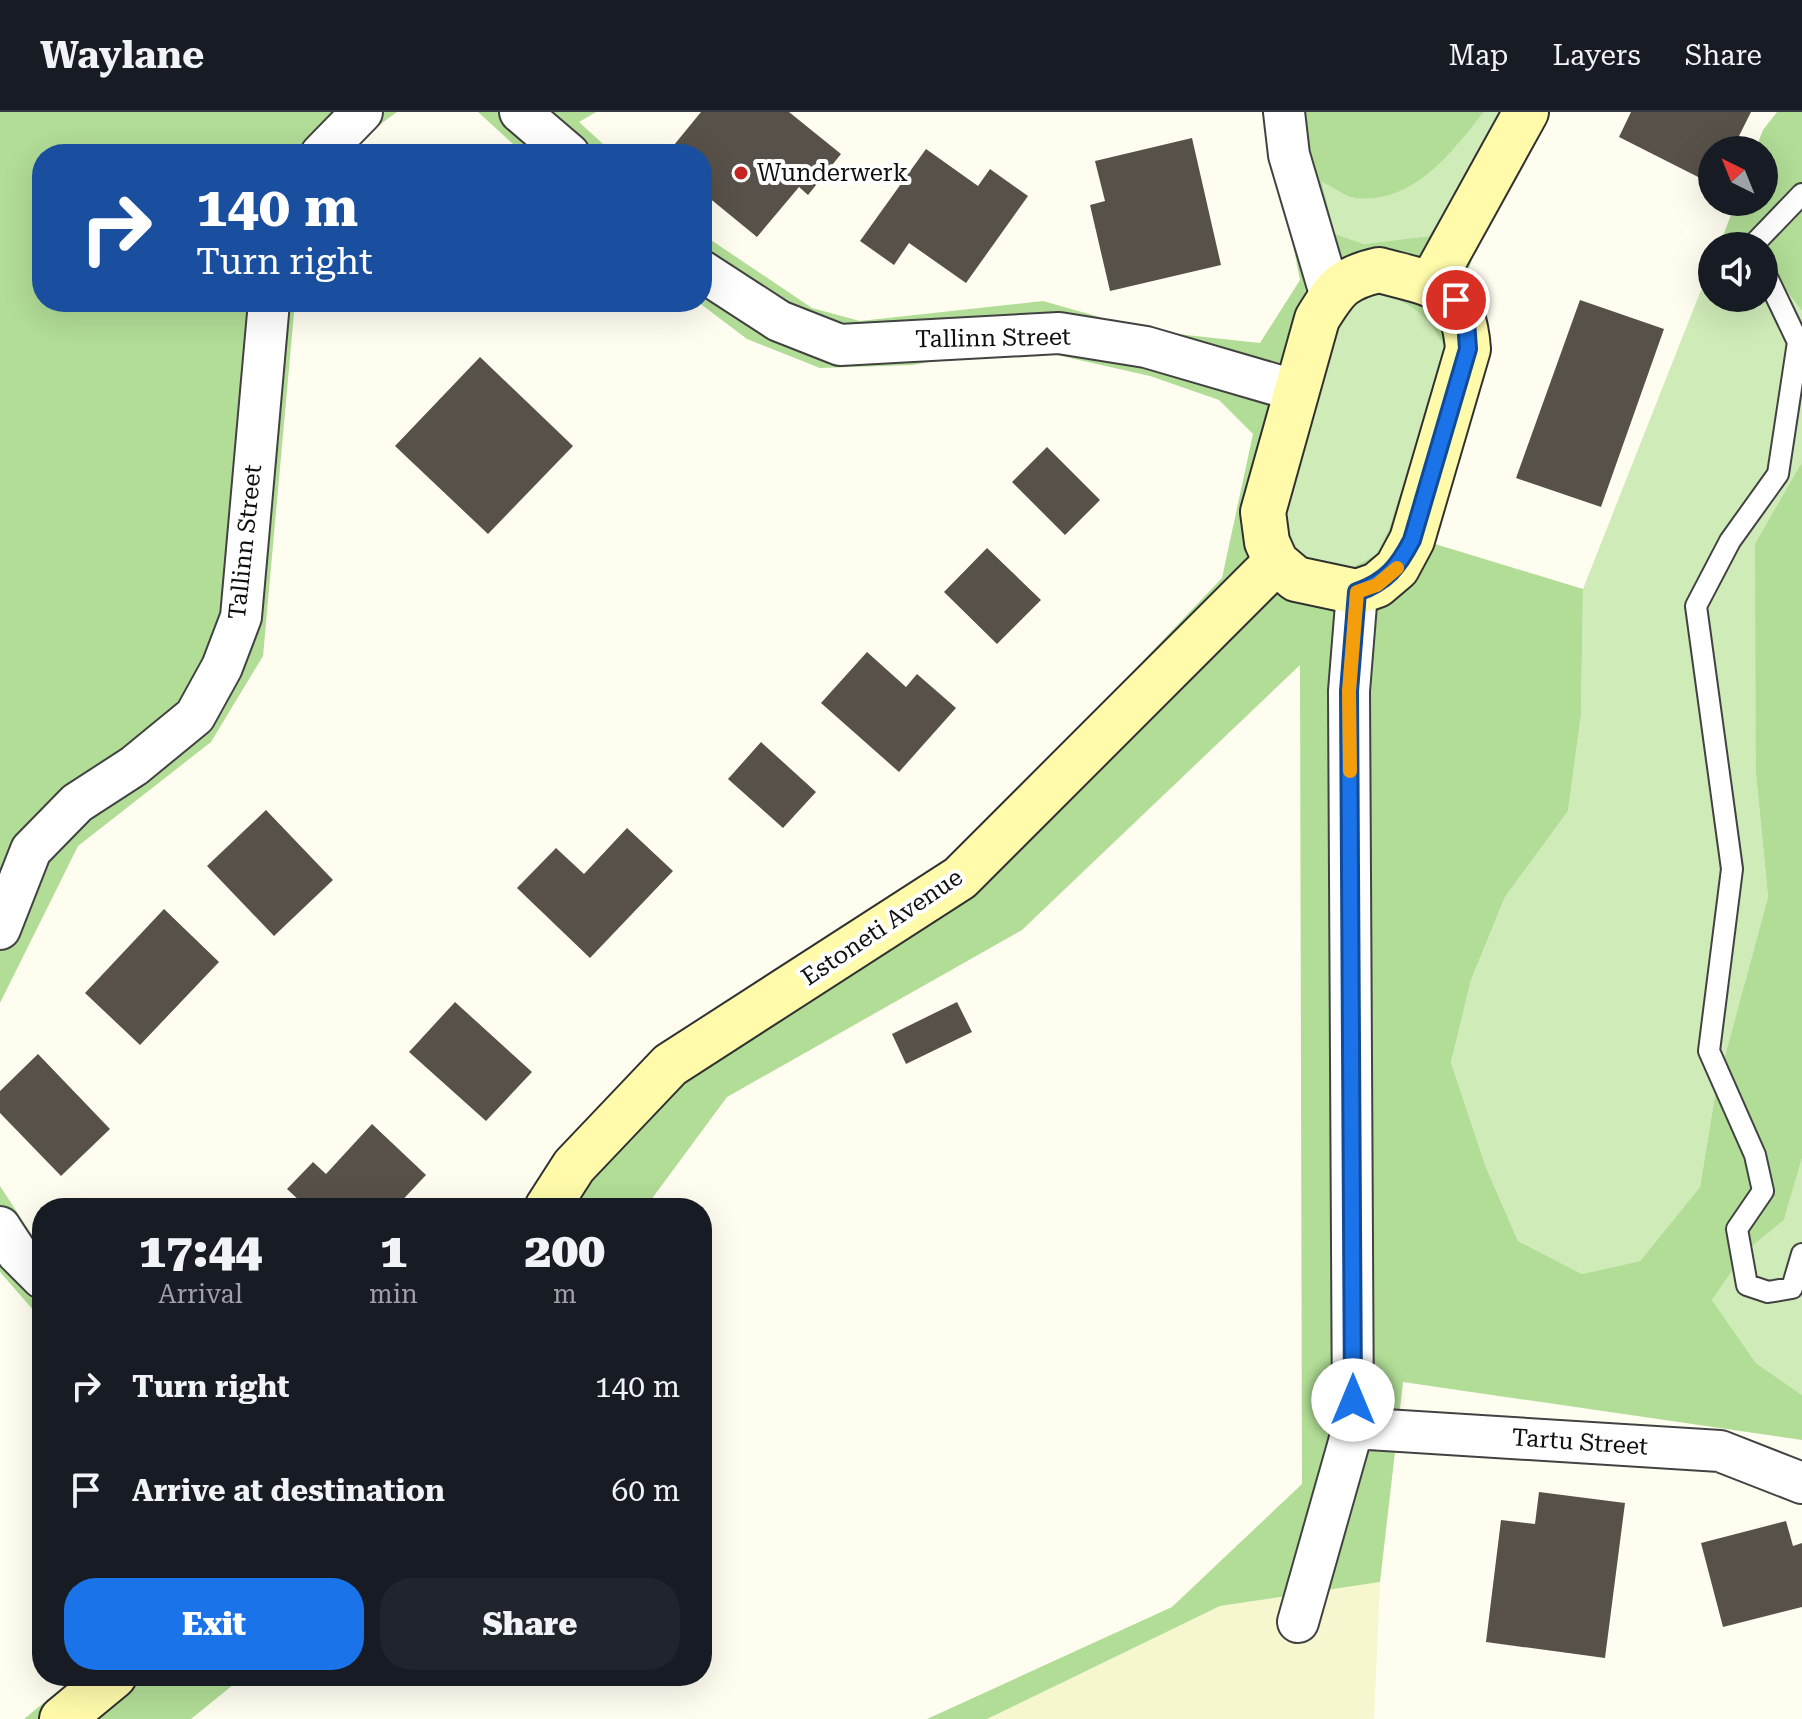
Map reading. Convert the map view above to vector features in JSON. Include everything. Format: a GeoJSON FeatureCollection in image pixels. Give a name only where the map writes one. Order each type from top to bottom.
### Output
{"type":"FeatureCollection","features":[{"type":"Feature","properties":{"kind":"street"},"geometry":{"type":"LineString","coordinates":[[331,144],[362,112]]}},
{"type":"Feature","properties":{"kind":"street"},"geometry":{"type":"LineString","coordinates":[[520,112],[557,144]]}},
{"type":"Feature","properties":{"kind":"street"},"geometry":{"type":"LineString","coordinates":[[1284,112],[1289,155],[1331,297]]}},
{"type":"Feature","properties":{"kind":"street"},"geometry":{"type":"LineString","coordinates":[[1431,284],[1526,112]]}},
{"type":"Feature","properties":{"kind":"street"},"geometry":{"type":"LineString","coordinates":[[1379,270],[1431,284],[1456,300],[1466,321],[1468,349],[1412,540],[1397,568],[1377,585],[1357,592],[1296,579],[1276,562],[1267,542],[1263,512],[1317,319],[1331,297],[1352,276],[1379,270]]}},
{"type":"Feature","properties":{"kind":"street","name":"Tallinn Street"},"geometry":{"type":"LineString","coordinates":[[712,277],[779,321],[840,345],[1059,333],[1146,347],[1297,391]]}},
{"type":"Feature","properties":{"kind":"street","name":"Tallinn Street"},"geometry":{"type":"LineString","coordinates":[[0,929],[31,850],[77,803],[134,766],[195,716],[222,667],[241,617],[268,312]]}},
{"type":"Feature","properties":{"kind":"street","name":"Estoneti Avenue"},"geometry":{"type":"LineString","coordinates":[[553,1198],[574,1166],[670,1065],[960,878],[1276,562]]}},
{"type":"Feature","properties":{"kind":"street"},"geometry":{"type":"LineString","coordinates":[[1298,1622],[1353,1428],[1349,691],[1357,592]]}},
{"type":"Feature","properties":{"kind":"street"},"geometry":{"type":"LineString","coordinates":[[0,1227],[17,1253],[32,1268]]}},
{"type":"Feature","properties":{"kind":"street","name":"Tartu Street"},"geometry":{"type":"LineString","coordinates":[[1353,1428],[1720,1451],[1802,1483]]}},
{"type":"Feature","properties":{"kind":"street"},"geometry":{"type":"LineString","coordinates":[[62,1719],[102,1686]]}},
{"type":"Feature","properties":{"kind":"lane"},"geometry":{"type":"LineString","coordinates":[[1765,232],[1802,194]]}},
{"type":"Feature","properties":{"kind":"lane"},"geometry":{"type":"LineString","coordinates":[[1778,300],[1798,342],[1778,474],[1730,541],[1696,606],[1732,869],[1709,1051],[1755,1155],[1763,1191],[1737,1229],[1747,1285],[1768,1292],[1792,1288],[1802,1254]]}},
{"type":"Feature","properties":{"kind":"green space"},"geometry":{"type":"Polygon","coordinates":[[[0,112],[397,112],[353,144],[32,144],[32,312],[294,312],[263,656],[211,742],[78,846],[0,1003],[0,112]]]}},
{"type":"Feature","properties":{"kind":"green space"},"geometry":{"type":"Polygon","coordinates":[[[478,112],[596,112],[579,122],[603,144],[513,144],[478,112]]]}},
{"type":"Feature","properties":{"kind":"green space"},"geometry":{"type":"Polygon","coordinates":[[[1267,112],[1484,112],[1429,173],[1395,193],[1376,198],[1355,198],[1322,182],[1335,234],[1364,244],[1429,236],[1446,210],[1484,224],[1468,271],[1487,352],[1435,544],[1583,589],[1581,715],[1568,811],[1505,897],[1471,980],[1451,1063],[1485,1165],[1518,1241],[1582,1274],[1640,1261],[1700,1187],[1716,1089],[1768,897],[1756,774],[1755,544],[1801,464],[1802,457],[1802,1158],[1784,1220],[1745,1252],[1712,1300],[1756,1363],[1802,1395],[1802,1440],[1403,1382],[1380,1582],[1220,1606],[987,1719],[927,1719],[1172,1607],[1302,1484],[1300,665],[1022,930],[727,1097],[652,1198],[526,1198],[644,1061],[720,1006],[943,871],[1222,578],[1253,434],[1219,400],[1150,376],[1017,346],[913,365],[820,368],[747,339],[711,312],[712,241],[812,308],[860,321],[1043,301],[1149,331],[1260,343],[1300,280],[1267,112]],[[1376,291],[1353,296],[1337,313],[1276,510],[1283,543],[1300,557],[1326,570],[1349,569],[1376,555],[1389,529],[1446,350],[1433,327],[1409,306],[1376,291]]]}},
{"type":"Feature","properties":{"kind":"green space"},"geometry":{"type":"Polygon","coordinates":[[[1484,112],[1548,112],[1429,236],[1364,244],[1335,234],[1322,181],[1353,198],[1456,146],[1484,112]]]}},
{"type":"Feature","properties":{"kind":"green space"},"geometry":{"type":"Polygon","coordinates":[[[1777,112],[1802,112],[1802,311],[1778,281],[1778,232],[1724,232],[1731,216],[1778,216],[1778,136],[1761,136],[1777,112]]]}},
{"type":"Feature","properties":{"kind":"green space"},"geometry":{"type":"Polygon","coordinates":[[[1778,281],[1802,311],[1802,457],[1757,676],[1756,774],[1768,897],[1716,1089],[1700,1187],[1640,1261],[1582,1274],[1518,1241],[1485,1165],[1451,1064],[1471,980],[1505,897],[1568,811],[1581,715],[1583,589],[1698,298],[1698,312],[1778,312],[1778,281]]]}},
{"type":"Feature","properties":{"kind":"green space"},"geometry":{"type":"Polygon","coordinates":[[[1376,291],[1418,312],[1433,327],[1447,350],[1389,529],[1376,556],[1349,569],[1326,570],[1300,557],[1283,543],[1276,510],[1337,313],[1353,296],[1376,291]]]}},
{"type":"Feature","properties":{"kind":"green space"},"geometry":{"type":"Polygon","coordinates":[[[1802,1158],[1802,1395],[1756,1363],[1712,1300],[1745,1252],[1784,1220],[1802,1158]]]}},
{"type":"Feature","properties":{"kind":"green space"},"geometry":{"type":"Polygon","coordinates":[[[0,1186],[32,1234],[32,1309],[0,1272],[0,1186]]]}},
{"type":"Feature","properties":{"kind":"green space"},"geometry":{"type":"Polygon","coordinates":[[[1380,1582],[1374,1719],[987,1719],[1220,1606],[1380,1582]]]}},
{"type":"Feature","properties":{"kind":"green space"},"geometry":{"type":"Polygon","coordinates":[[[64,1686],[232,1686],[191,1719],[24,1719],[64,1686]]]}},
{"type":"Feature","properties":{"kind":"building","name":"Wunderwerk"},"geometry":{"type":"Polygon","coordinates":[[[701,112],[789,112],[841,154],[808,195],[799,187],[757,237],[712,200],[712,144],[675,144],[701,112]]]}},
{"type":"Feature","properties":{"kind":"building"},"geometry":{"type":"Polygon","coordinates":[[[1631,112],[1751,112],[1739,136],[1698,136],[1698,177],[1619,137],[1631,112]]]}},
{"type":"Feature","properties":{"kind":"building"},"geometry":{"type":"Polygon","coordinates":[[[1192,138],[1221,265],[1110,291],[1090,205],[1105,201],[1095,161],[1192,138]]]}},
{"type":"Feature","properties":{"kind":"building"},"geometry":{"type":"Polygon","coordinates":[[[926,149],[978,186],[990,169],[1028,196],[966,283],[909,243],[894,265],[860,241],[926,149]]]}},
{"type":"Feature","properties":{"kind":"building"},"geometry":{"type":"Polygon","coordinates":[[[1580,300],[1664,329],[1601,507],[1516,478],[1580,300]]]}},
{"type":"Feature","properties":{"kind":"building"},"geometry":{"type":"Polygon","coordinates":[[[480,357],[573,446],[488,534],[395,446],[480,357]]]}},
{"type":"Feature","properties":{"kind":"building"},"geometry":{"type":"Polygon","coordinates":[[[1047,447],[1100,500],[1065,535],[1012,482],[1047,447]]]}},
{"type":"Feature","properties":{"kind":"building"},"geometry":{"type":"Polygon","coordinates":[[[987,548],[1041,600],[997,644],[944,592],[987,548]]]}},
{"type":"Feature","properties":{"kind":"building"},"geometry":{"type":"Polygon","coordinates":[[[867,652],[906,687],[917,674],[956,708],[899,772],[821,703],[867,652]]]}},
{"type":"Feature","properties":{"kind":"building"},"geometry":{"type":"Polygon","coordinates":[[[761,742],[816,792],[783,828],[728,779],[761,742]]]}},
{"type":"Feature","properties":{"kind":"building"},"geometry":{"type":"Polygon","coordinates":[[[266,810],[333,880],[274,936],[207,866],[266,810]]]}},
{"type":"Feature","properties":{"kind":"building"},"geometry":{"type":"Polygon","coordinates":[[[627,828],[673,871],[590,958],[517,888],[556,848],[584,874],[627,828]]]}},
{"type":"Feature","properties":{"kind":"building"},"geometry":{"type":"Polygon","coordinates":[[[164,909],[219,962],[140,1045],[85,993],[164,909]]]}},
{"type":"Feature","properties":{"kind":"building"},"geometry":{"type":"Polygon","coordinates":[[[455,1002],[532,1072],[486,1121],[409,1052],[455,1002]]]}},
{"type":"Feature","properties":{"kind":"building"},"geometry":{"type":"Polygon","coordinates":[[[957,1002],[972,1032],[906,1064],[892,1034],[957,1002]]]}},
{"type":"Feature","properties":{"kind":"building"},"geometry":{"type":"Polygon","coordinates":[[[38,1054],[110,1129],[61,1176],[0,1113],[0,1091],[38,1054]]]}},
{"type":"Feature","properties":{"kind":"building"},"geometry":{"type":"Polygon","coordinates":[[[372,1124],[426,1175],[404,1198],[297,1198],[287,1189],[313,1162],[326,1174],[372,1124]]]}},
{"type":"Feature","properties":{"kind":"building"},"geometry":{"type":"Polygon","coordinates":[[[1539,1492],[1625,1503],[1605,1658],[1486,1642],[1501,1520],[1535,1524],[1539,1492]]]}},
{"type":"Feature","properties":{"kind":"building"},"geometry":{"type":"Polygon","coordinates":[[[1786,1521],[1793,1546],[1802,1543],[1802,1607],[1723,1627],[1701,1543],[1786,1521]]]}},
{"type":"Feature","properties":{"kind":"slow traffic"},"geometry":{"type":"LineString","coordinates":[[1350,771],[1349,691],[1357,592],[1377,585],[1397,568]]}},
{"type":"Feature","properties":{"kind":"place","name":"Wunderwerk"},"geometry":{"type":"Point","coordinates":[741,173]}},
{"type":"Feature","properties":{"kind":"route"},"geometry":{"type":"LineString","coordinates":[[1353,1400],[1349,691],[1357,592],[1377,585],[1397,568],[1412,540],[1468,349],[1466,321],[1456,300]]}}]}
